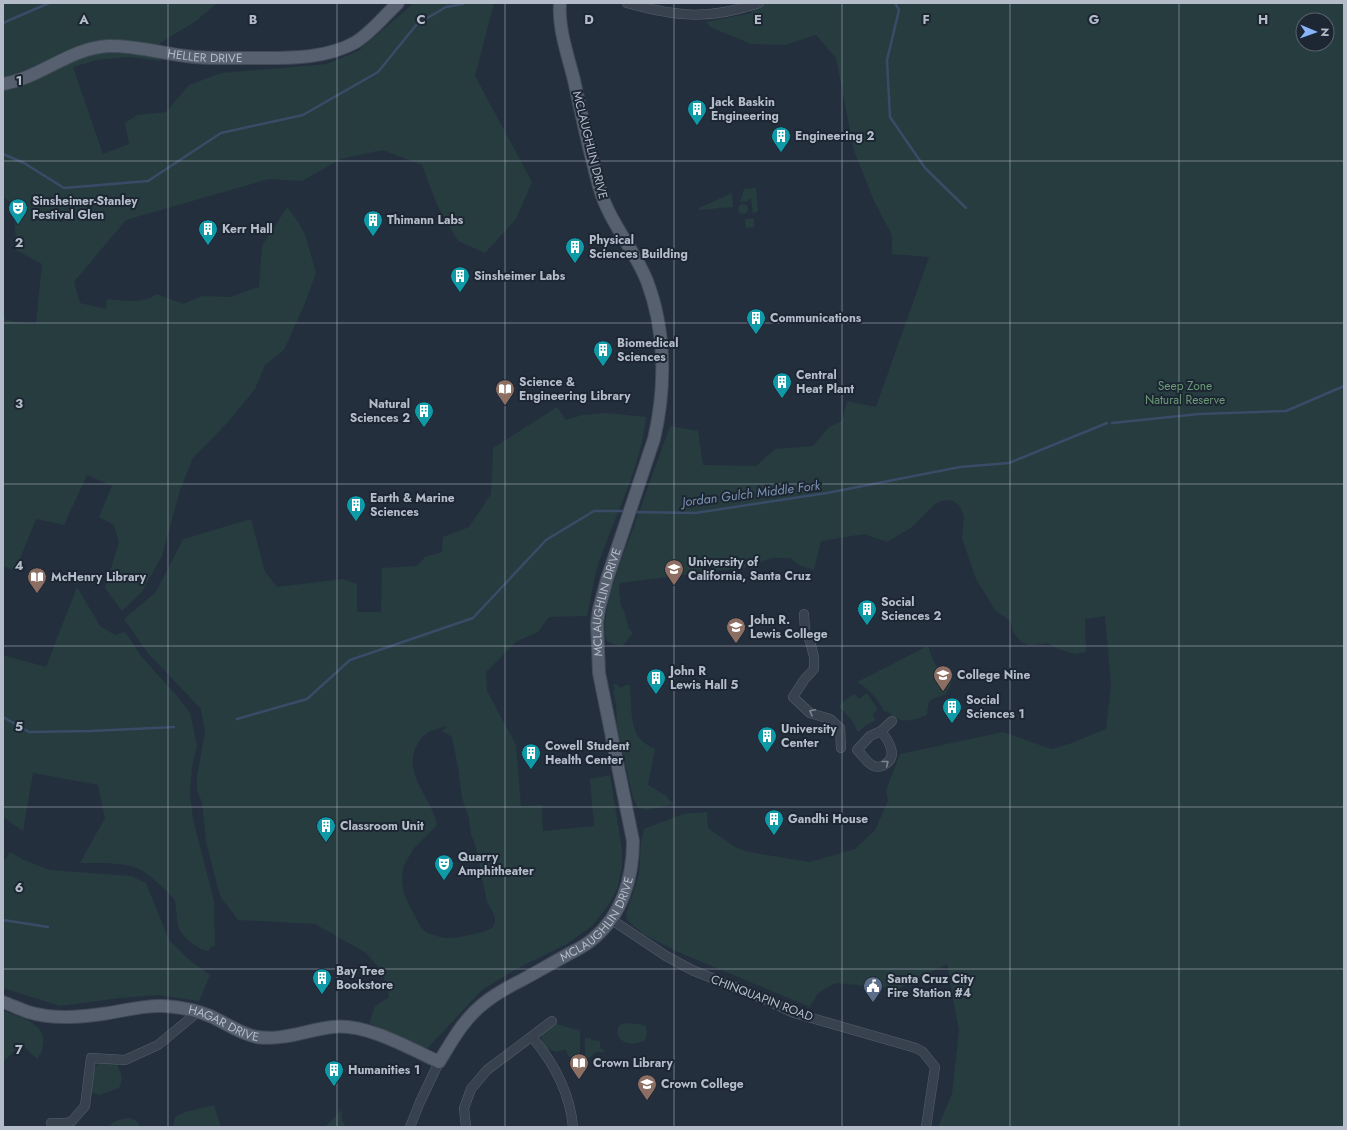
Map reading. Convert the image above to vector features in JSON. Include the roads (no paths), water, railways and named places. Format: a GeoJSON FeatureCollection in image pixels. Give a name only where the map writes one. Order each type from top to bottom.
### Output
{"type":"FeatureCollection","features":[{"type":"Feature","properties":{"kind":"main road","name":"HELLER DRIVE"},"geometry":{"type":"LineString","coordinates":[[3,84],[27,77],[78,54],[107,46],[130,47],[210,59],[301,57],[320,54],[342,48],[356,42],[367,34],[398,3]]}},
{"type":"Feature","properties":{"kind":"main road","name":"MCLAUGHLIN DRIVE"},"geometry":{"type":"LineString","coordinates":[[440,1062],[460,1028],[482,1004],[580,948],[593,939],[612,920],[623,898],[628,883],[633,855],[633,841],[604,704],[598,661],[597,634],[599,609],[615,554],[654,439],[660,414],[662,389],[662,348],[655,310],[647,281],[629,246],[609,213],[599,186],[568,56],[562,27],[560,3]]}},
{"type":"Feature","properties":{"kind":"main road","name":"HAGAR DRIVE"},"geometry":{"type":"LineString","coordinates":[[3,1002],[29,1012],[57,1017],[96,1015],[153,1006],[173,1007],[200,1013],[248,1035],[262,1037],[287,1036],[332,1027],[350,1027],[373,1032],[440,1062]]}},
{"type":"Feature","properties":{"kind":"street"},"geometry":{"type":"LineString","coordinates":[[627,3],[668,13],[694,15],[739,10],[759,3]]}},
{"type":"Feature","properties":{"kind":"street"},"geometry":{"type":"LineString","coordinates":[[804,614],[805,630],[810,641],[814,657],[814,669],[801,684],[793,697],[810,713],[830,719],[840,728],[841,748]]}},
{"type":"Feature","properties":{"kind":"street"},"geometry":{"type":"LineString","coordinates":[[881,731],[892,749],[891,759],[888,763],[880,767],[871,765],[857,750],[870,736],[881,731],[892,721]]}},
{"type":"Feature","properties":{"kind":"street","name":"CHINQUAPIN ROAD"},"geometry":{"type":"LineString","coordinates":[[612,920],[666,956],[692,970],[757,996],[794,1013],[903,1044],[923,1052],[935,1068],[926,1127]]}},
{"type":"Feature","properties":{"kind":"street"},"geometry":{"type":"LineString","coordinates":[[51,1123],[66,1123],[72,1121],[85,1106],[91,1058],[125,1060],[158,1045],[192,1017]]}},
{"type":"Feature","properties":{"kind":"street"},"geometry":{"type":"LineString","coordinates":[[466,1127],[464,1108],[471,1089],[487,1070],[552,1021]]}},
{"type":"Feature","properties":{"kind":"street"},"geometry":{"type":"LineString","coordinates":[[532,1037],[557,1071],[568,1099],[573,1127]]}},
{"type":"Feature","properties":{"kind":"street","name":"MCLAUGHLIN DRIVE"},"geometry":{"type":"LineString","coordinates":[[410,1127],[420,1102],[440,1062]]}},
{"type":"Feature","properties":{"kind":"waterway"},"geometry":{"type":"LineString","coordinates":[[3,23],[49,3]]}},
{"type":"Feature","properties":{"kind":"waterway"},"geometry":{"type":"LineString","coordinates":[[895,3],[899,10],[887,60],[890,117],[925,168],[966,208]]}},
{"type":"Feature","properties":{"kind":"waterway"},"geometry":{"type":"LineString","coordinates":[[3,154],[24,163],[64,188],[148,181],[221,133],[303,115],[378,72],[417,24],[446,7],[463,4]]}},
{"type":"Feature","properties":{"kind":"waterway","name":"Jordan Gulch Middle Fork"},"geometry":{"type":"LineString","coordinates":[[1112,423],[1199,414],[1286,411],[1344,386]]}},
{"type":"Feature","properties":{"kind":"waterway","name":"Jordan Gulch Middle Fork"},"geometry":{"type":"LineString","coordinates":[[633,512],[695,513],[827,493],[960,467],[1009,463],[1107,423]]}},
{"type":"Feature","properties":{"kind":"waterway","name":"Jordan Gulch Middle Fork"},"geometry":{"type":"LineString","coordinates":[[237,719],[307,699],[350,660],[473,618],[546,540],[594,511],[626,511]]}},
{"type":"Feature","properties":{"kind":"waterway","name":"Jordan Gulch Middle Fork"},"geometry":{"type":"LineString","coordinates":[[3,717],[29,732],[174,727]]}},
{"type":"Feature","properties":{"kind":"waterway"},"geometry":{"type":"LineString","coordinates":[[3,920],[48,927]]}},
{"type":"Feature","properties":{"kind":"place","name":"Jack Baskin Engineering"},"geometry":{"type":"Point","coordinates":[697,126]}},
{"type":"Feature","properties":{"kind":"place","name":"Engineering 2"},"geometry":{"type":"Point","coordinates":[781,153]}},
{"type":"Feature","properties":{"kind":"place","name":"Sinsheimer-Stanley Festival Glen"},"geometry":{"type":"Point","coordinates":[18,225]}},
{"type":"Feature","properties":{"kind":"place","name":"Thimann Labs"},"geometry":{"type":"Point","coordinates":[373,237]}},
{"type":"Feature","properties":{"kind":"place","name":"Kerr Hall"},"geometry":{"type":"Point","coordinates":[208,246]}},
{"type":"Feature","properties":{"kind":"place","name":"Physical Sciences Building"},"geometry":{"type":"Point","coordinates":[575,264]}},
{"type":"Feature","properties":{"kind":"place","name":"Sinsheimer Labs"},"geometry":{"type":"Point","coordinates":[460,293]}},
{"type":"Feature","properties":{"kind":"place","name":"Communications"},"geometry":{"type":"Point","coordinates":[756,335]}},
{"type":"Feature","properties":{"kind":"place","name":"Biomedical Sciences"},"geometry":{"type":"Point","coordinates":[603,367]}},
{"type":"Feature","properties":{"kind":"place","name":"Central Heat Plant"},"geometry":{"type":"Point","coordinates":[782,399]}},
{"type":"Feature","properties":{"kind":"place","name":"Science & Engineering Library"},"geometry":{"type":"Point","coordinates":[505,406]}},
{"type":"Feature","properties":{"kind":"place","name":"Natural Sciences 2"},"geometry":{"type":"Point","coordinates":[424,428]}},
{"type":"Feature","properties":{"kind":"place","name":"Earth & Marine Sciences"},"geometry":{"type":"Point","coordinates":[356,522]}},
{"type":"Feature","properties":{"kind":"place","name":"University of California, Santa Cruz"},"geometry":{"type":"Point","coordinates":[674,586]}},
{"type":"Feature","properties":{"kind":"place","name":"McHenry Library"},"geometry":{"type":"Point","coordinates":[37,594]}},
{"type":"Feature","properties":{"kind":"place","name":"Social Sciences 2"},"geometry":{"type":"Point","coordinates":[867,626]}},
{"type":"Feature","properties":{"kind":"place","name":"John R. Lewis College"},"geometry":{"type":"Point","coordinates":[736,644]}},
{"type":"Feature","properties":{"kind":"place","name":"College Nine"},"geometry":{"type":"Point","coordinates":[943,692]}},
{"type":"Feature","properties":{"kind":"place","name":"John R Lewis Hall 5"},"geometry":{"type":"Point","coordinates":[656,695]}},
{"type":"Feature","properties":{"kind":"place","name":"Social Sciences 1"},"geometry":{"type":"Point","coordinates":[952,724]}},
{"type":"Feature","properties":{"kind":"place","name":"University Center"},"geometry":{"type":"Point","coordinates":[767,753]}},
{"type":"Feature","properties":{"kind":"place","name":"Cowell Student Health Center"},"geometry":{"type":"Point","coordinates":[531,770]}},
{"type":"Feature","properties":{"kind":"place","name":"Gandhi House"},"geometry":{"type":"Point","coordinates":[774,836]}},
{"type":"Feature","properties":{"kind":"place","name":"Classroom Unit"},"geometry":{"type":"Point","coordinates":[326,843]}},
{"type":"Feature","properties":{"kind":"place","name":"Quarry Amphitheater"},"geometry":{"type":"Point","coordinates":[444,881]}},
{"type":"Feature","properties":{"kind":"place","name":"Bay Tree Bookstore"},"geometry":{"type":"Point","coordinates":[322,995]}},
{"type":"Feature","properties":{"kind":"place","name":"Santa Cruz City Fire Station #4"},"geometry":{"type":"Point","coordinates":[873,1003]}},
{"type":"Feature","properties":{"kind":"place","name":"Crown Library"},"geometry":{"type":"Point","coordinates":[579,1080]}},
{"type":"Feature","properties":{"kind":"place","name":"Humanities 1"},"geometry":{"type":"Point","coordinates":[334,1087]}},
{"type":"Feature","properties":{"kind":"place","name":"Crown College"},"geometry":{"type":"Point","coordinates":[647,1101]}},
{"type":"Feature","properties":{"kind":"park label","name":"Seep Zone Natural Reserve"},"geometry":{"type":"Point","coordinates":[1185,393]}}]}
